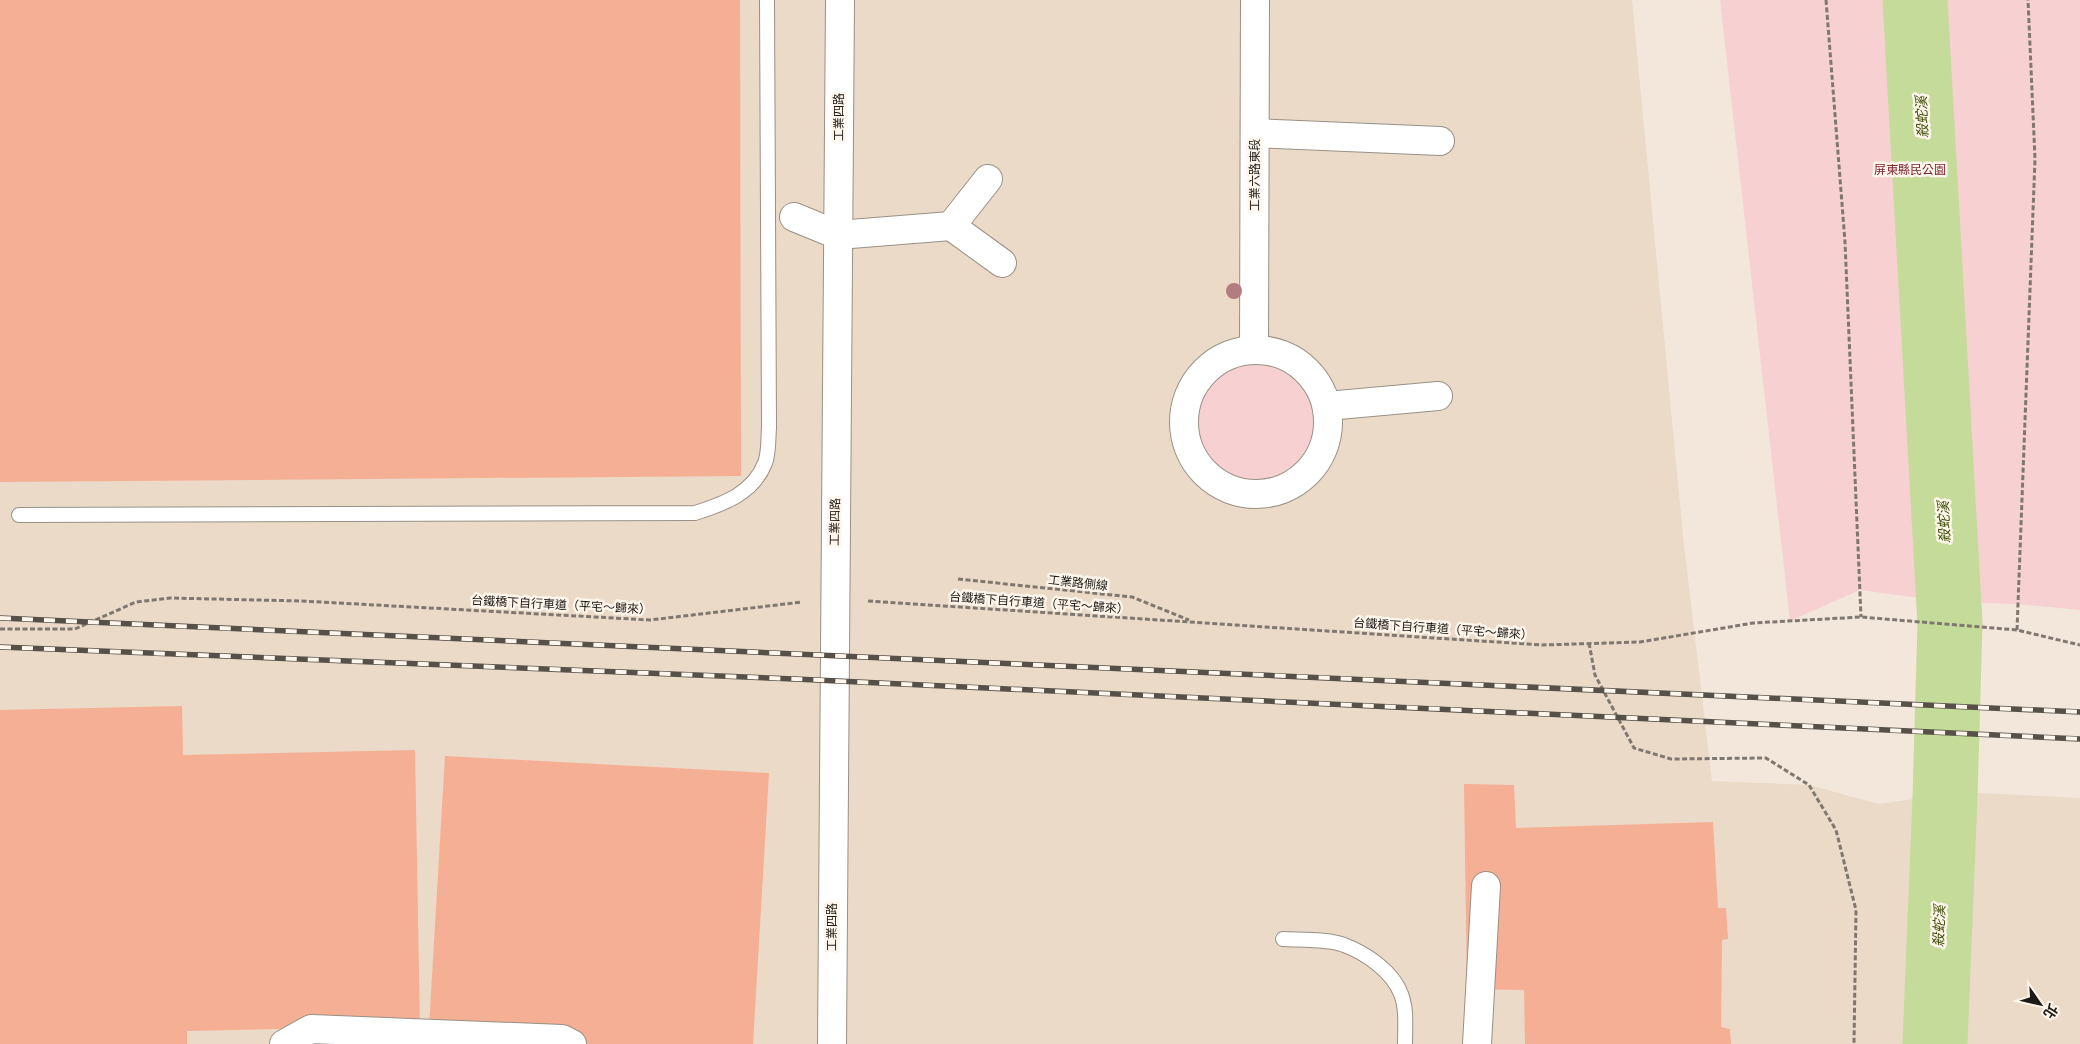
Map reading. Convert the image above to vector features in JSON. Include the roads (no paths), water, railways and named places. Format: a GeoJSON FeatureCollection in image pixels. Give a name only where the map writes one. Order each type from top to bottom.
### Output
{"type":"FeatureCollection","features":[{"type":"Feature","properties":{"kind":"street","name":"工業四路"},"geometry":{"type":"LineString","coordinates":[[832,1044],[840,0]]}},
{"type":"Feature","properties":{"kind":"street","name":"工業六路東段"},"geometry":{"type":"LineString","coordinates":[[1254,350],[1256,0]]}},
{"type":"Feature","properties":{"kind":"street"},"geometry":{"type":"LineString","coordinates":[[1255,133],[1440,141]]}},
{"type":"Feature","properties":{"kind":"street"},"geometry":{"type":"LineString","coordinates":[[951,226],[988,179]]}},
{"type":"Feature","properties":{"kind":"street"},"geometry":{"type":"LineString","coordinates":[[794,217],[838,236],[951,226],[1002,263]]}},
{"type":"Feature","properties":{"kind":"street"},"geometry":{"type":"LineString","coordinates":[[1254,350],[1284,354],[1303,367],[1318,384],[1327,406],[1328,429],[1321,452],[1307,473],[1287,487],[1263,494],[1239,492],[1217,483],[1199,467],[1187,445],[1183,420],[1189,396],[1200,376],[1218,361],[1238,352],[1254,350]]}},
{"type":"Feature","properties":{"kind":"street"},"geometry":{"type":"LineString","coordinates":[[1327,406],[1438,396]]}},
{"type":"Feature","properties":{"kind":"street"},"geometry":{"type":"LineString","coordinates":[[1477,1044],[1486,886]]}},
{"type":"Feature","properties":{"kind":"street"},"geometry":{"type":"LineString","coordinates":[[284,1044],[311,1028],[562,1039],[572,1044]]}},
{"type":"Feature","properties":{"kind":"lane"},"geometry":{"type":"LineString","coordinates":[[19,515],[695,513],[728,502],[748,488],[765,463],[769,428],[768,0]]}},
{"type":"Feature","properties":{"kind":"lane"},"geometry":{"type":"LineString","coordinates":[[1283,939],[1343,944],[1376,963],[1401,994],[1405,1017],[1405,1044]]}},
{"type":"Feature","properties":{"kind":"waterway","name":"殺蛇溪"},"geometry":{"type":"LineString","coordinates":[[1915,0],[1950,624],[1935,1044]]}},
{"type":"Feature","properties":{"kind":"railway"},"geometry":{"type":"LineString","coordinates":[[0,618],[2080,712]]}},
{"type":"Feature","properties":{"kind":"railway"},"geometry":{"type":"LineString","coordinates":[[0,647],[795,679],[2080,739]]}},
{"type":"Feature","properties":{"kind":"park label","name":"屏東縣民公園"},"geometry":{"type":"Point","coordinates":[1910,170]}}]}
